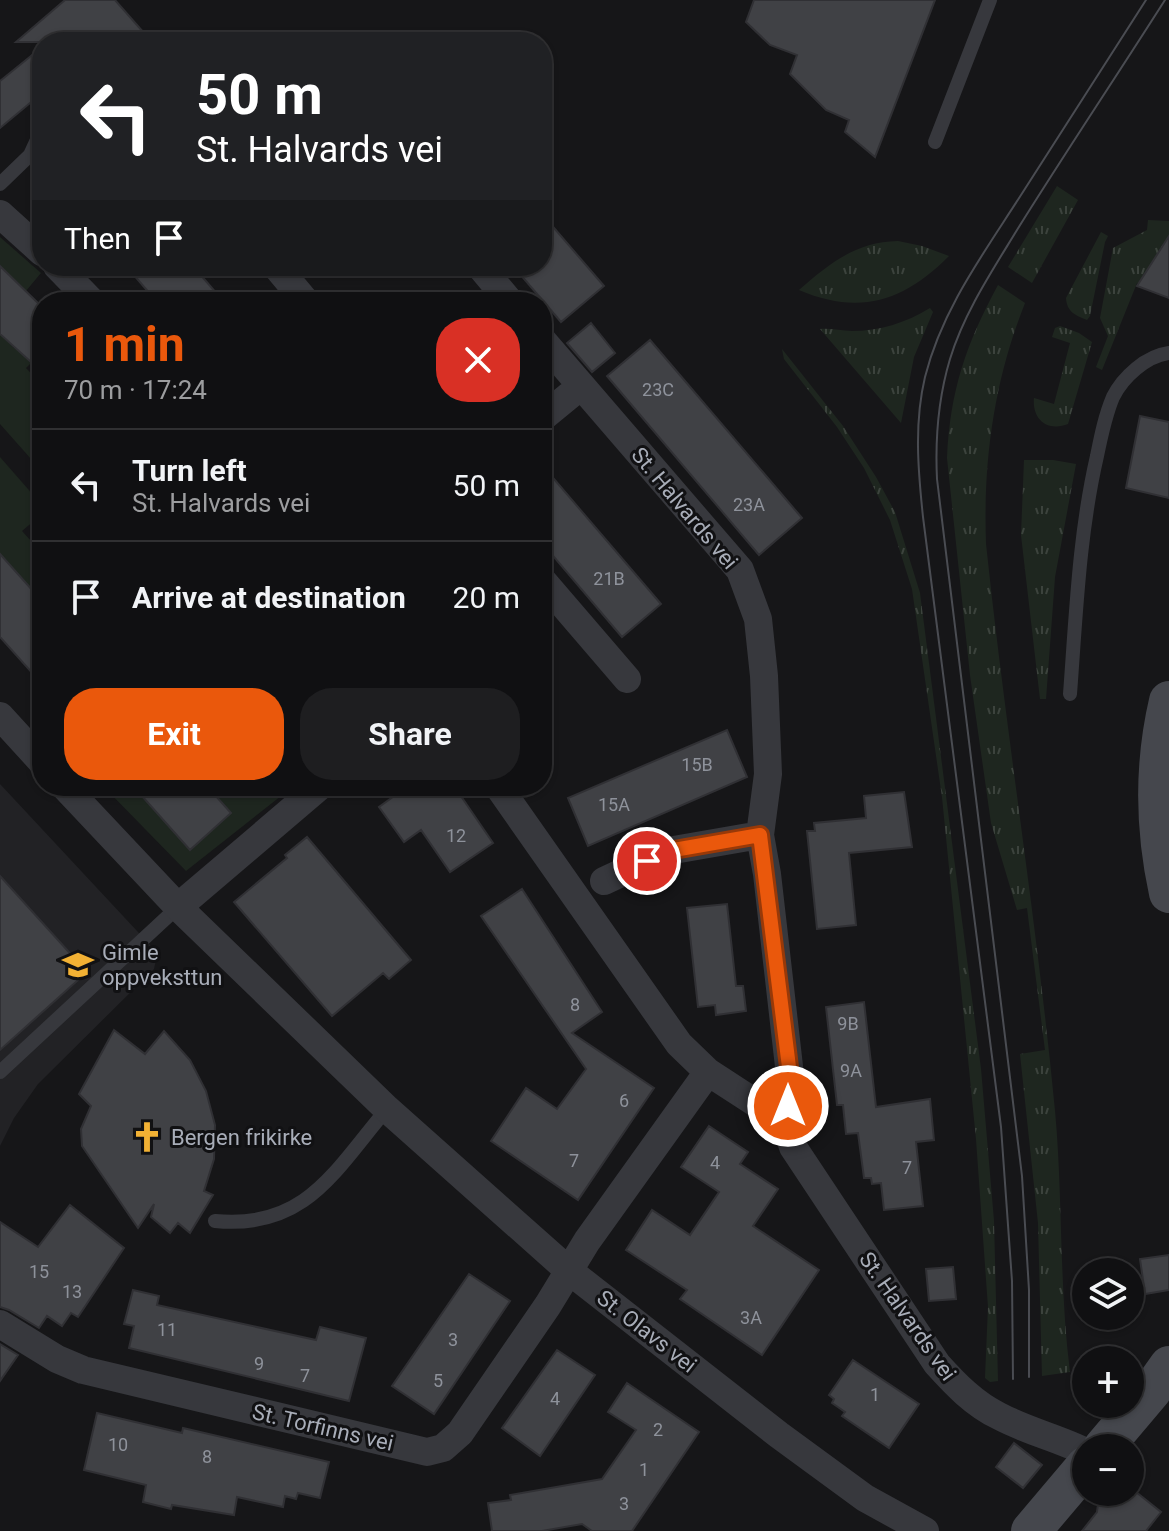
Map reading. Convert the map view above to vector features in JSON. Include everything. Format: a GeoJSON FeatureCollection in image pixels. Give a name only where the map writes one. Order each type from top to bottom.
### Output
{"type":"FeatureCollection","features":[{"type":"Feature","properties":{"kind":"street"},"geometry":{"type":"LineString","coordinates":[[0,214],[32,243]]}},
{"type":"Feature","properties":{"kind":"street"},"geometry":{"type":"LineString","coordinates":[[67,276],[82,292]]}},
{"type":"Feature","properties":{"kind":"street","name":"St. Halvards vei"},"geometry":{"type":"LineString","coordinates":[[552,352],[670,497],[740,570],[758,619],[768,774],[760,835],[790,1075],[785,1122],[793,1147],[937,1364],[950,1378],[996,1415],[1072,1446]]}},
{"type":"Feature","properties":{"kind":"street"},"geometry":{"type":"LineString","coordinates":[[552,410],[581,386]]}},
{"type":"Feature","properties":{"kind":"street"},"geometry":{"type":"LineString","coordinates":[[552,593],[627,679]]}},
{"type":"Feature","properties":{"kind":"street"},"geometry":{"type":"LineString","coordinates":[[1169,701],[1163,727],[1157,792],[1162,864],[1169,893]]}},
{"type":"Feature","properties":{"kind":"street"},"geometry":{"type":"LineString","coordinates":[[0,716],[32,751]]}},
{"type":"Feature","properties":{"kind":"street","name":"St. Olavs vei"},"geometry":{"type":"LineString","coordinates":[[73,796],[178,907],[387,1109],[568,1270],[779,1435],[865,1498],[919,1530]]}},
{"type":"Feature","properties":{"kind":"street"},"geometry":{"type":"LineString","coordinates":[[178,907],[308,796]]}},
{"type":"Feature","properties":{"kind":"street"},"geometry":{"type":"LineString","coordinates":[[505,796],[679,1044],[708,1072],[785,1122]]}},
{"type":"Feature","properties":{"kind":"street"},"geometry":{"type":"LineString","coordinates":[[604,881],[760,835]]}},
{"type":"Feature","properties":{"kind":"street"},"geometry":{"type":"LineString","coordinates":[[568,1270],[708,1072]]}},
{"type":"Feature","properties":{"kind":"street","name":"St. Torfinns vei"},"geometry":{"type":"LineString","coordinates":[[0,1324],[57,1359],[83,1370],[427,1452],[443,1448],[460,1433],[548,1305],[568,1270]]}},
{"type":"Feature","properties":{"kind":"street"},"geometry":{"type":"LineString","coordinates":[[1115,1434],[1169,1366]]}},
{"type":"Feature","properties":{"kind":"street"},"geometry":{"type":"LineString","coordinates":[[1031,1531],[1072,1483]]}},
{"type":"Feature","properties":{"kind":"lane"},"geometry":{"type":"LineString","coordinates":[[935,142],[990,0]]}},
{"type":"Feature","properties":{"kind":"lane"},"geometry":{"type":"LineString","coordinates":[[0,184],[32,151]]}},
{"type":"Feature","properties":{"kind":"lane"},"geometry":{"type":"LineString","coordinates":[[1070,694],[1088,499],[1105,422],[1114,395],[1131,371],[1161,354],[1169,353]]}},
{"type":"Feature","properties":{"kind":"lane"},"geometry":{"type":"LineString","coordinates":[[0,1072],[178,907]]}},
{"type":"Feature","properties":{"kind":"lane"},"geometry":{"type":"LineString","coordinates":[[215,1221],[241,1223],[269,1219],[299,1205],[324,1184],[387,1109]]}},
{"type":"Feature","properties":{"kind":"shaded area","name":"Gimle oppveksttun"},"geometry":{"type":"Polygon","coordinates":[[[0,784],[151,946],[156,960],[154,969],[38,1084],[14,1118],[0,1146],[0,784]]]}},
{"type":"Feature","properties":{"kind":"green space"},"geometry":{"type":"Polygon","coordinates":[[[1057,186],[1078,200],[1032,283],[1008,267],[1057,186]]]}},
{"type":"Feature","properties":{"kind":"green space"},"geometry":{"type":"Polygon","coordinates":[[[1148,220],[1169,221],[1169,236],[1140,283],[1137,283],[1102,370],[1096,367],[1108,336],[1100,318],[1113,248],[1147,230],[1148,220]]]}},
{"type":"Feature","properties":{"kind":"green space"},"geometry":{"type":"Polygon","coordinates":[[[1101,232],[1108,236],[1087,320],[1072,312],[1066,298],[1101,232]]]}},
{"type":"Feature","properties":{"kind":"green space"},"geometry":{"type":"Polygon","coordinates":[[[0,237],[32,265],[32,276],[38,276],[26,291],[0,266],[0,237]]]}},
{"type":"Feature","properties":{"kind":"green space"},"geometry":{"type":"Polygon","coordinates":[[[898,241],[949,256],[915,284],[880,300],[842,302],[799,290],[856,250],[898,241]]]}},
{"type":"Feature","properties":{"kind":"green space"},"geometry":{"type":"Polygon","coordinates":[[[998,285],[1025,303],[1005,362],[993,421],[986,482],[986,544],[1055,1111],[1070,1372],[1042,1376],[1038,1223],[1020,1054],[1045,1050],[1027,908],[1017,910],[991,823],[970,675],[947,458],[952,411],[962,368],[998,285]]]}},
{"type":"Feature","properties":{"kind":"green space"},"geometry":{"type":"Polygon","coordinates":[[[930,308],[933,312],[914,357],[901,423],[820,329],[862,331],[882,328],[930,308]]]}},
{"type":"Feature","properties":{"kind":"green space"},"geometry":{"type":"Polygon","coordinates":[[[1060,326],[1092,342],[1068,424],[1054,426],[1038,418],[1034,398],[1054,404],[1070,343],[1052,337],[1055,328],[1060,326]]]}},
{"type":"Feature","properties":{"kind":"green space"},"geometry":{"type":"Polygon","coordinates":[[[0,334],[14,348],[32,352],[32,362],[26,368],[32,374],[32,460],[0,424],[0,334]]]}},
{"type":"Feature","properties":{"kind":"green space"},"geometry":{"type":"Polygon","coordinates":[[[782,349],[843,426],[876,477],[895,512],[920,593],[981,1069],[994,1221],[998,1381],[990,1382],[985,1378],[988,1307],[976,1139],[942,797],[912,589],[890,520],[864,468],[837,427],[784,359],[782,349]]]}},
{"type":"Feature","properties":{"kind":"green space"},"geometry":{"type":"Polygon","coordinates":[[[0,457],[32,494],[32,522],[22,531],[32,542],[32,590],[0,554],[0,457]]]}},
{"type":"Feature","properties":{"kind":"green space"},"geometry":{"type":"Polygon","coordinates":[[[1024,460],[1076,464],[1055,577],[1046,699],[1040,699],[1021,535],[1024,460]]]}},
{"type":"Feature","properties":{"kind":"green space"},"geometry":{"type":"Polygon","coordinates":[[[113,796],[169,796],[231,813],[216,796],[281,796],[186,871],[113,796]]]}},
{"type":"Feature","properties":{"kind":"building"},"geometry":{"type":"Polygon","coordinates":[[[65,0],[115,0],[143,32],[32,32],[32,42],[16,42],[65,0]]]}},
{"type":"Feature","properties":{"kind":"building"},"geometry":{"type":"Polygon","coordinates":[[[754,0],[935,0],[875,157],[845,132],[849,120],[826,110],[790,74],[797,55],[770,45],[746,22],[754,0]]]}},
{"type":"Feature","properties":{"kind":"building"},"geometry":{"type":"Polygon","coordinates":[[[32,55],[32,101],[0,128],[0,81],[32,55]]]}},
{"type":"Feature","properties":{"kind":"building"},"geometry":{"type":"Polygon","coordinates":[[[552,226],[604,286],[561,322],[552,312],[552,292],[535,292],[522,276],[552,276],[552,226]]]}},
{"type":"Feature","properties":{"kind":"building"},"geometry":{"type":"Polygon","coordinates":[[[1169,236],[1169,298],[1137,286],[1169,236]]]}},
{"type":"Feature","properties":{"kind":"building"},"geometry":{"type":"Polygon","coordinates":[[[0,266],[32,297],[32,363],[0,334],[0,266]]]}},
{"type":"Feature","properties":{"kind":"building"},"geometry":{"type":"Polygon","coordinates":[[[135,276],[202,276],[215,292],[148,292],[135,276]]]}},
{"type":"Feature","properties":{"kind":"building"},"geometry":{"type":"Polygon","coordinates":[[[591,323],[615,353],[592,372],[567,343],[591,323]]]}},
{"type":"Feature","properties":{"kind":"building"},"geometry":{"type":"Polygon","coordinates":[[[650,340],[802,518],[759,555],[607,376],[650,340]]]}},
{"type":"Feature","properties":{"kind":"building"},"geometry":{"type":"Polygon","coordinates":[[[1140,416],[1169,422],[1169,498],[1126,488],[1140,416]]]}},
{"type":"Feature","properties":{"kind":"building"},"geometry":{"type":"Polygon","coordinates":[[[552,477],[661,604],[622,637],[552,555],[552,477]]]}},
{"type":"Feature","properties":{"kind":"building"},"geometry":{"type":"Polygon","coordinates":[[[0,554],[32,590],[32,673],[0,637],[0,554]]]}},
{"type":"Feature","properties":{"kind":"building"},"geometry":{"type":"Polygon","coordinates":[[[727,730],[747,777],[588,846],[568,798],[727,730]]]}},
{"type":"Feature","properties":{"kind":"building"},"geometry":{"type":"Polygon","coordinates":[[[904,792],[912,847],[849,853],[856,925],[817,929],[807,831],[815,831],[814,823],[866,818],[864,796],[904,792]]]}},
{"type":"Feature","properties":{"kind":"building"},"geometry":{"type":"Polygon","coordinates":[[[142,796],[216,796],[231,813],[190,850],[142,796]]]}},
{"type":"Feature","properties":{"kind":"building"},"geometry":{"type":"Polygon","coordinates":[[[394,796],[461,796],[493,843],[450,872],[421,830],[404,842],[379,807],[394,796]]]}},
{"type":"Feature","properties":{"kind":"building"},"geometry":{"type":"Polygon","coordinates":[[[307,837],[411,960],[389,979],[383,973],[332,1016],[234,902],[307,837]]]}},
{"type":"Feature","properties":{"kind":"building"},"geometry":{"type":"Polygon","coordinates":[[[0,876],[87,972],[0,1050],[0,876]]]}},
{"type":"Feature","properties":{"kind":"building"},"geometry":{"type":"Polygon","coordinates":[[[522,889],[602,1012],[572,1033],[654,1088],[578,1200],[491,1141],[526,1088],[557,1109],[586,1069],[481,916],[522,889]]]}},
{"type":"Feature","properties":{"kind":"building"},"geometry":{"type":"Polygon","coordinates":[[[727,904],[736,986],[743,986],[746,1011],[716,1015],[715,1005],[698,1007],[687,908],[727,904]]]}},
{"type":"Feature","properties":{"kind":"building"},"geometry":{"type":"Polygon","coordinates":[[[864,1002],[876,1107],[930,1099],[934,1140],[916,1142],[923,1206],[884,1210],[881,1183],[872,1184],[871,1178],[864,1178],[858,1133],[846,1134],[843,1105],[837,1105],[826,1007],[864,1002]]]}},
{"type":"Feature","properties":{"kind":"building","name":"Bergen frikirke"},"geometry":{"type":"Polygon","coordinates":[[[114,1030],[145,1054],[164,1031],[190,1060],[206,1091],[215,1125],[214,1159],[204,1191],[213,1195],[190,1233],[178,1223],[170,1233],[151,1217],[154,1204],[138,1228],[82,1146],[81,1129],[91,1106],[79,1094],[114,1030]]]}},
{"type":"Feature","properties":{"kind":"building"},"geometry":{"type":"Polygon","coordinates":[[[709,1126],[748,1152],[740,1164],[778,1189],[753,1226],[819,1270],[762,1355],[680,1299],[687,1290],[626,1250],[652,1210],[690,1235],[719,1192],[681,1167],[709,1126]]]}},
{"type":"Feature","properties":{"kind":"building"},"geometry":{"type":"Polygon","coordinates":[[[70,1205],[124,1248],[78,1317],[71,1313],[62,1326],[47,1316],[39,1328],[0,1307],[0,1222],[38,1247],[70,1205]]]}},
{"type":"Feature","properties":{"kind":"building"},"geometry":{"type":"Polygon","coordinates":[[[1169,1255],[1169,1290],[1145,1294],[1144,1258],[1169,1255]]]}},
{"type":"Feature","properties":{"kind":"building"},"geometry":{"type":"Polygon","coordinates":[[[953,1267],[956,1299],[929,1301],[926,1269],[953,1267]]]}},
{"type":"Feature","properties":{"kind":"building"},"geometry":{"type":"Polygon","coordinates":[[[469,1274],[510,1301],[434,1414],[392,1386],[469,1274]]]}},
{"type":"Feature","properties":{"kind":"building"},"geometry":{"type":"Polygon","coordinates":[[[133,1290],[159,1296],[157,1305],[316,1340],[320,1327],[366,1338],[349,1401],[129,1348],[134,1326],[124,1324],[133,1290]]]}},
{"type":"Feature","properties":{"kind":"building"},"geometry":{"type":"Polygon","coordinates":[[[0,1344],[18,1355],[0,1381],[0,1344]]]}},
{"type":"Feature","properties":{"kind":"building"},"geometry":{"type":"Polygon","coordinates":[[[557,1350],[595,1375],[540,1456],[502,1428],[557,1350]]]}},
{"type":"Feature","properties":{"kind":"building"},"geometry":{"type":"Polygon","coordinates":[[[853,1360],[919,1404],[889,1448],[842,1416],[845,1412],[832,1403],[834,1399],[829,1395],[853,1360]]]}},
{"type":"Feature","properties":{"kind":"building"},"geometry":{"type":"Polygon","coordinates":[[[627,1383],[699,1432],[632,1531],[592,1531],[582,1524],[542,1531],[492,1531],[488,1503],[511,1500],[510,1495],[602,1479],[636,1430],[608,1412],[627,1383]]]}},
{"type":"Feature","properties":{"kind":"building"},"geometry":{"type":"Polygon","coordinates":[[[97,1413],[182,1433],[183,1428],[329,1462],[320,1498],[298,1493],[296,1499],[285,1496],[283,1507],[237,1497],[234,1515],[172,1505],[171,1509],[143,1502],[146,1485],[84,1470],[97,1413]]]}},
{"type":"Feature","properties":{"kind":"building"},"geometry":{"type":"Polygon","coordinates":[[[1014,1443],[1042,1465],[1023,1488],[996,1467],[1014,1443]]]}},
{"type":"Feature","properties":{"kind":"building"},"geometry":{"type":"Polygon","coordinates":[[[1144,1498],[1161,1512],[1146,1531],[1082,1531],[1097,1512],[1098,1506],[1144,1506],[1144,1498]]]}},
{"type":"Feature","properties":{"kind":"tram line"},"geometry":{"type":"LineString","coordinates":[[1013,1379],[1012,1281],[1001,1127],[923,517],[919,412],[932,352],[953,305],[1146,0]]}},
{"type":"Feature","properties":{"kind":"tram line"},"geometry":{"type":"LineString","coordinates":[[1029,1377],[1029,1290],[1022,1176],[937,479],[938,419],[950,359],[979,293],[1165,0]]}},
{"type":"Feature","properties":{"kind":"place","name":"Gimle oppveksttun"},"geometry":{"type":"Point","coordinates":[78,965]}},
{"type":"Feature","properties":{"kind":"place","name":"Bergen frikirke"},"geometry":{"type":"Point","coordinates":[147,1137]}},
{"type":"Feature","properties":{"kind":"route"},"geometry":{"type":"LineString","coordinates":[[647,861],[668,851],[760,835],[790,1075],[788,1106]]}}]}
